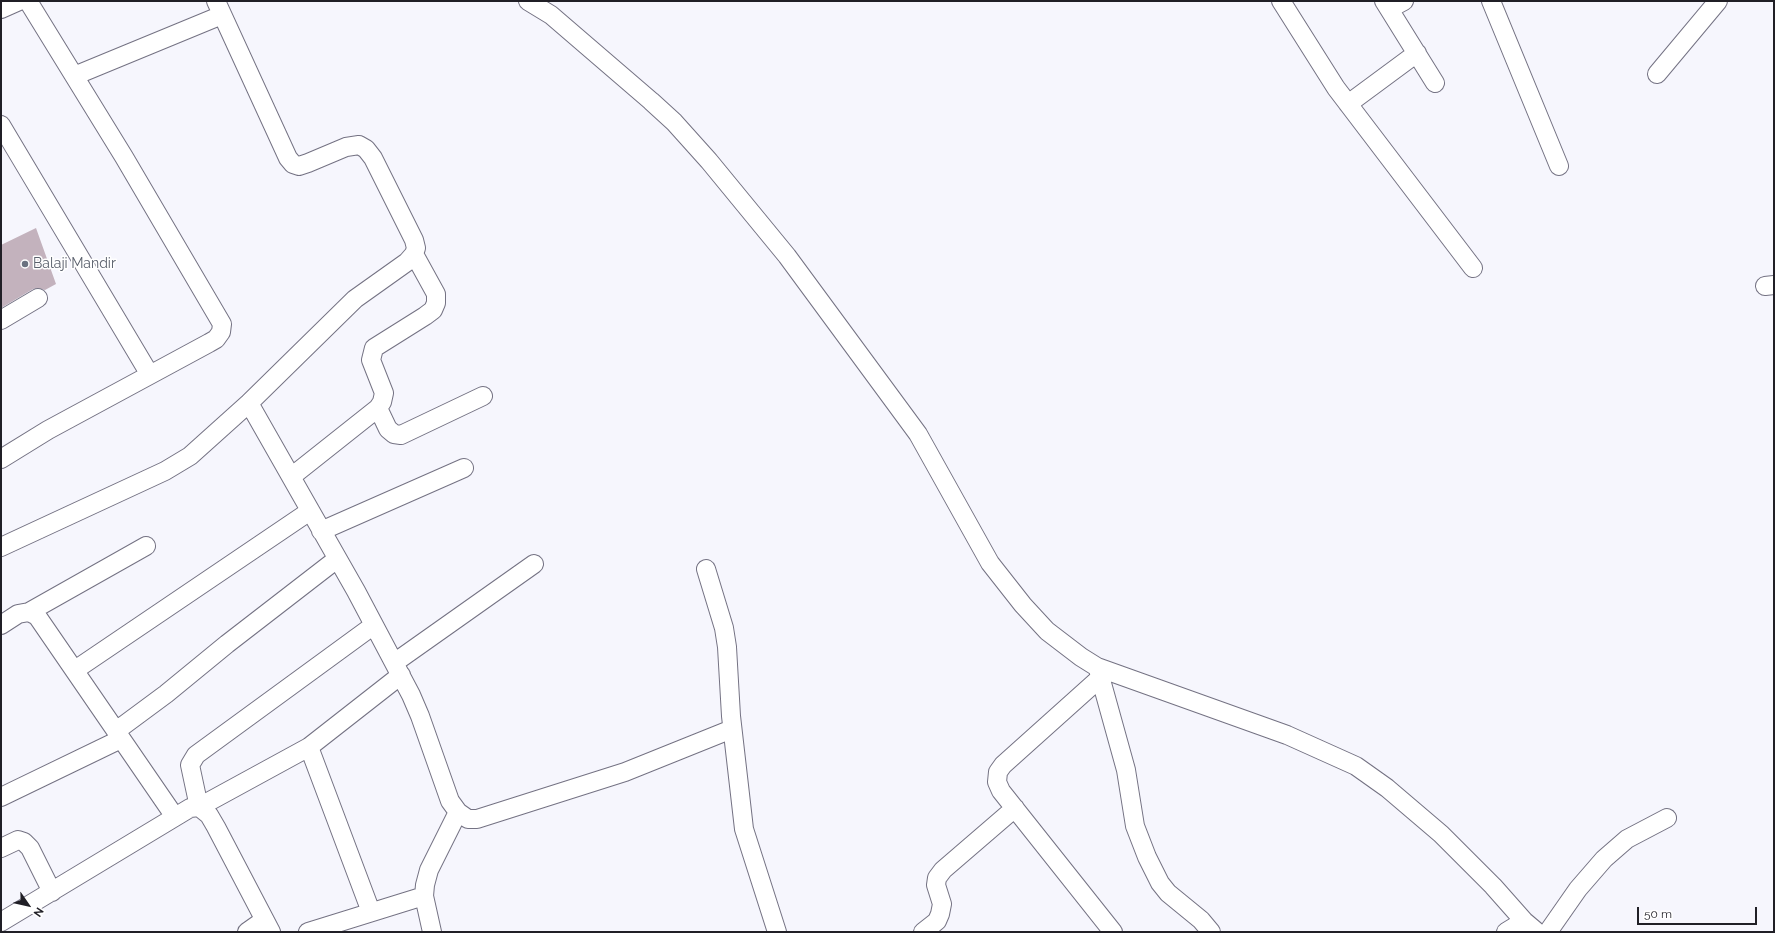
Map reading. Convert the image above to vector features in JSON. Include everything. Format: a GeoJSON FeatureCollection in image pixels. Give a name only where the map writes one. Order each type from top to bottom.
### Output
{"type":"FeatureCollection","features":[{"type":"Feature","properties":{"kind":"street"},"geometry":{"type":"LineString","coordinates":[[1,9],[19,1]]}},
{"type":"Feature","properties":{"kind":"street"},"geometry":{"type":"LineString","coordinates":[[1,459],[48,430],[216,339],[221,332],[222,324],[128,164],[28,1]]}},
{"type":"Feature","properties":{"kind":"street"},"geometry":{"type":"LineString","coordinates":[[528,1],[551,15],[674,122],[787,256],[918,434],[990,563],[1023,605],[1047,631],[1098,672],[1287,736],[1356,766],[1387,788],[1441,834],[1493,886],[1531,927]]}},
{"type":"Feature","properties":{"kind":"street"},"geometry":{"type":"LineString","coordinates":[[1491,1],[1560,166]]}},
{"type":"Feature","properties":{"kind":"street"},"geometry":{"type":"LineString","coordinates":[[1657,74],[1718,1]]}},
{"type":"Feature","properties":{"kind":"street"},"geometry":{"type":"LineString","coordinates":[[1287,3],[1336,88],[1473,268]]}},
{"type":"Feature","properties":{"kind":"street"},"geometry":{"type":"LineString","coordinates":[[1392,4],[1417,53],[1435,83]]}},
{"type":"Feature","properties":{"kind":"street"},"geometry":{"type":"LineString","coordinates":[[1,547],[165,471],[190,456],[249,403],[355,299],[407,262],[414,254],[416,248],[414,240],[373,158],[366,149],[358,146],[346,147],[308,164],[299,166],[292,164],[219,8],[74,76]]}},
{"type":"Feature","properties":{"kind":"street"},"geometry":{"type":"LineString","coordinates":[[1348,104],[1417,53]]}},
{"type":"Feature","properties":{"kind":"street"},"geometry":{"type":"LineString","coordinates":[[1,125],[150,375]]}},
{"type":"Feature","properties":{"kind":"street"},"geometry":{"type":"LineString","coordinates":[[291,477],[378,408],[382,402],[384,393],[371,360],[374,348],[426,316],[433,310],[436,303],[436,294],[414,254]]}},
{"type":"Feature","properties":{"kind":"street"},"geometry":{"type":"LineString","coordinates":[[1,320],[38,298]]}},
{"type":"Feature","properties":{"kind":"street"},"geometry":{"type":"LineString","coordinates":[[378,408],[388,429],[394,434],[401,435],[483,396]]}},
{"type":"Feature","properties":{"kind":"street"},"geometry":{"type":"LineString","coordinates":[[249,403],[337,558],[397,669],[420,716],[450,801],[458,812],[468,819],[477,819],[610,777],[732,729]]}},
{"type":"Feature","properties":{"kind":"street"},"geometry":{"type":"LineString","coordinates":[[321,531],[464,468]]}},
{"type":"Feature","properties":{"kind":"street"},"geometry":{"type":"LineString","coordinates":[[75,670],[310,511]]}},
{"type":"Feature","properties":{"kind":"street"},"geometry":{"type":"LineString","coordinates":[[1,624],[18,614],[29,612],[146,546]]}},
{"type":"Feature","properties":{"kind":"street"},"geometry":{"type":"LineString","coordinates":[[1,797],[118,735],[227,644],[337,558]]}},
{"type":"Feature","properties":{"kind":"street"},"geometry":{"type":"LineString","coordinates":[[1,922],[190,808],[199,807],[309,747],[457,617],[534,564]]}},
{"type":"Feature","properties":{"kind":"street"},"geometry":{"type":"LineString","coordinates":[[706,569],[724,628],[727,647],[732,729],[744,829],[777,932]]}},
{"type":"Feature","properties":{"kind":"street"},"geometry":{"type":"LineString","coordinates":[[29,612],[37,616],[175,817]]}},
{"type":"Feature","properties":{"kind":"street"},"geometry":{"type":"LineString","coordinates":[[247,932],[268,926],[216,827],[209,815],[199,807],[190,764],[196,755],[374,625]]}},
{"type":"Feature","properties":{"kind":"street"},"geometry":{"type":"LineString","coordinates":[[1098,672],[1003,765],[998,772],[997,782],[1001,791],[1113,932]]}},
{"type":"Feature","properties":{"kind":"street"},"geometry":{"type":"LineString","coordinates":[[1098,672],[1124,763],[1135,826],[1147,858],[1160,883],[1168,893],[1201,920],[1211,932]]}},
{"type":"Feature","properties":{"kind":"street"},"geometry":{"type":"LineString","coordinates":[[309,747],[371,912]]}},
{"type":"Feature","properties":{"kind":"street"},"geometry":{"type":"LineString","coordinates":[[923,932],[936,921],[940,914],[942,904],[936,885],[937,878],[943,870],[1015,808]]}},
{"type":"Feature","properties":{"kind":"street"},"geometry":{"type":"LineString","coordinates":[[432,932],[424,896],[424,884],[429,870],[458,812]]}},
{"type":"Feature","properties":{"kind":"street"},"geometry":{"type":"LineString","coordinates":[[1548,932],[1578,889],[1604,859],[1627,839],[1667,818]]}},
{"type":"Feature","properties":{"kind":"street"},"geometry":{"type":"LineString","coordinates":[[1,848],[13,841],[18,840],[24,842],[30,848],[52,892]]}},
{"type":"Feature","properties":{"kind":"street"},"geometry":{"type":"LineString","coordinates":[[308,932],[340,927],[371,912],[424,896]]}},
{"type":"Feature","properties":{"kind":"street"},"geometry":{"type":"LineString","coordinates":[[1506,932],[1531,927]]}},
{"type":"Feature","properties":{"kind":"building","name":"Balaji Mandir"},"geometry":{"type":"Polygon","coordinates":[[[36,228],[56,284],[45,290],[38,288],[33,289],[1,308],[1,245],[36,228]]]}},
{"type":"Feature","properties":{"kind":"place","name":"Balaji Mandir"},"geometry":{"type":"Point","coordinates":[25,264]}}]}
